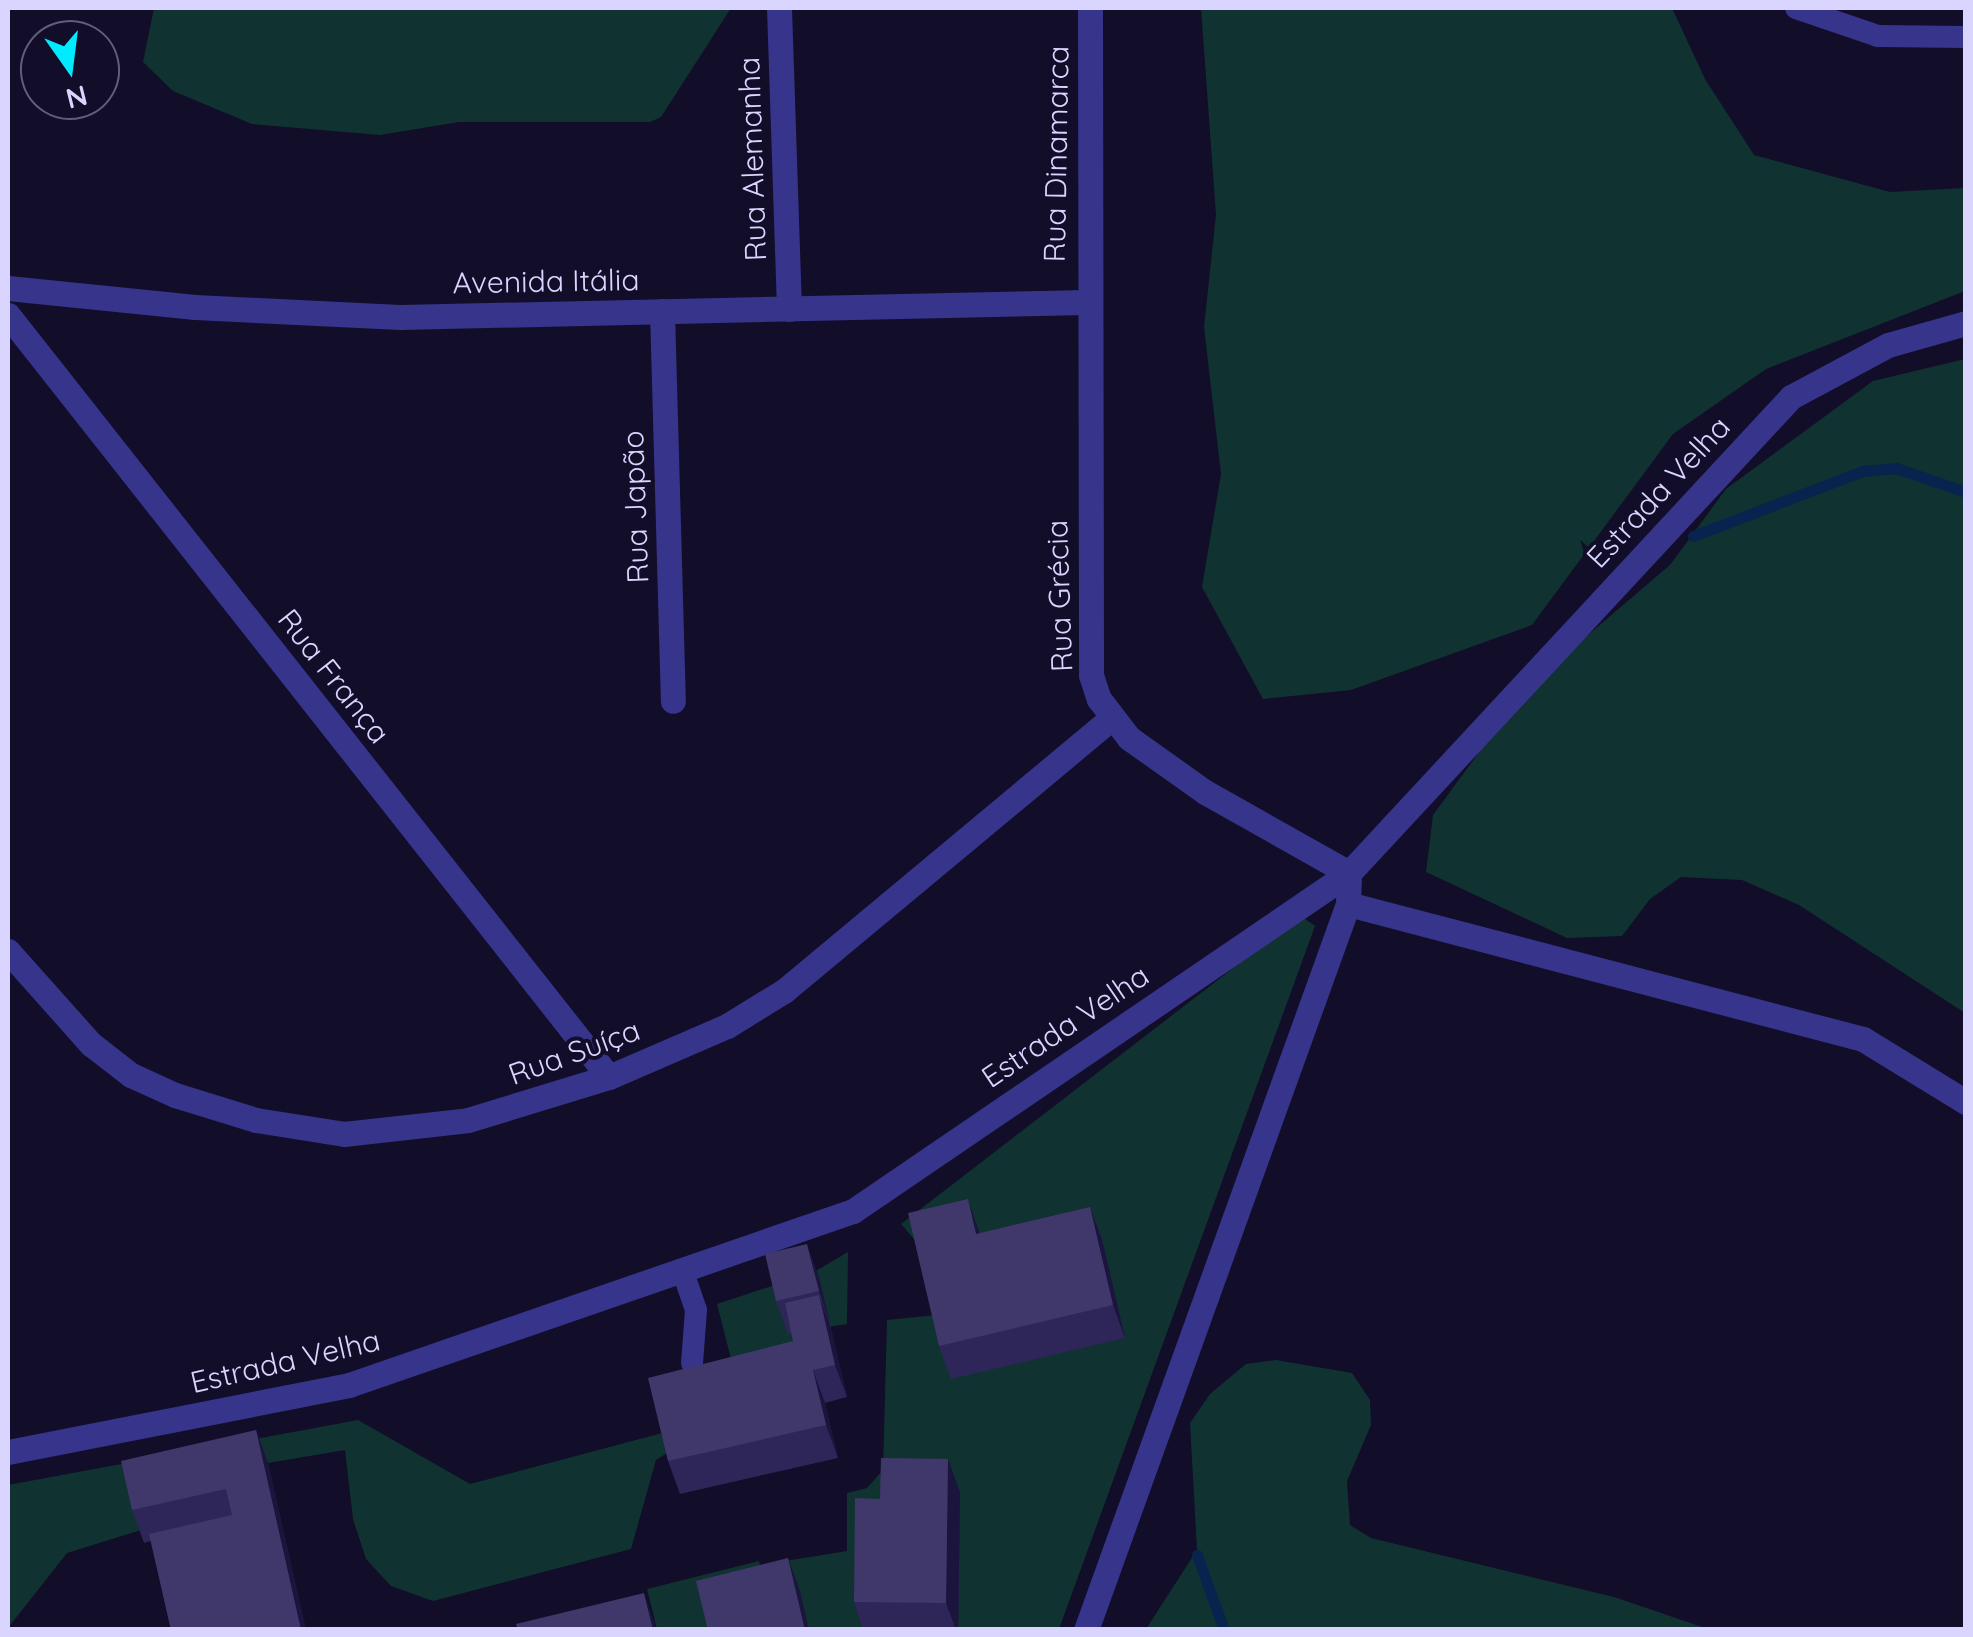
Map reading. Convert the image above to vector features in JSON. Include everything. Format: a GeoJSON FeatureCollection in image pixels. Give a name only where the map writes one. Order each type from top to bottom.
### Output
{"type":"FeatureCollection","features":[{"type":"Feature","properties":{"kind":"street","name":"Rua Alemanha"},"geometry":{"type":"LineString","coordinates":[[780,8],[790,309]]}},
{"type":"Feature","properties":{"kind":"street","name":"Rua Dinamarca"},"geometry":{"type":"LineString","coordinates":[[1088,302],[1090,8]]}},
{"type":"Feature","properties":{"kind":"street","name":"Avenida Itália"},"geometry":{"type":"LineString","coordinates":[[8,288],[295,313],[662,312],[1088,302]]}},
{"type":"Feature","properties":{"kind":"street","name":"Rua Grécia"},"geometry":{"type":"LineString","coordinates":[[1088,302],[1091,674],[1112,718],[1204,792],[1349,874]]}},
{"type":"Feature","properties":{"kind":"street","name":"Rua Japão"},"geometry":{"type":"LineString","coordinates":[[662,312],[673,700]]}},
{"type":"Feature","properties":{"kind":"street","name":"Rua França"},"geometry":{"type":"LineString","coordinates":[[8,315],[610,1077]]}},
{"type":"Feature","properties":{"kind":"street","name":"Estrada Velha"},"geometry":{"type":"LineString","coordinates":[[8,1452],[349,1385],[852,1211],[1349,874],[1791,397],[1888,345],[1966,322]]}},
{"type":"Feature","properties":{"kind":"street","name":"Rua Suíça"},"geometry":{"type":"LineString","coordinates":[[8,952],[59,1012],[131,1075],[256,1120],[344,1134],[410,1130],[530,1105],[610,1077],[728,1026],[784,991],[1112,718]]}},
{"type":"Feature","properties":{"kind":"street"},"geometry":{"type":"LineString","coordinates":[[1086,1630],[1348,904],[1349,874]]}},
{"type":"Feature","properties":{"kind":"street"},"geometry":{"type":"LineString","coordinates":[[1348,904],[1863,1039],[1966,1102]]}},
{"type":"Feature","properties":{"kind":"lane"},"geometry":{"type":"LineString","coordinates":[[1796,8],[1878,36],[1966,37]]}},
{"type":"Feature","properties":{"kind":"lane"},"geometry":{"type":"LineString","coordinates":[[683,1272],[696,1310],[692,1363]]}},
{"type":"Feature","properties":{"kind":"green space"},"geometry":{"type":"Polygon","coordinates":[[[154,8],[731,8],[661,117],[650,122],[459,122],[380,135],[252,124],[173,91],[143,62],[154,8]]]}},
{"type":"Feature","properties":{"kind":"green space"},"geometry":{"type":"Polygon","coordinates":[[[1201,8],[1672,8],[1705,79],[1754,155],[1890,192],[1965,188],[1965,291],[1766,369],[1673,434],[1532,625],[1351,690],[1263,699],[1202,587],[1221,474],[1204,327],[1216,215],[1201,8]]]}},
{"type":"Feature","properties":{"kind":"green space"},"geometry":{"type":"Polygon","coordinates":[[[1965,359],[1965,1013],[1799,905],[1742,880],[1681,877],[1650,899],[1622,936],[1567,938],[1426,872],[1433,815],[1527,687],[1670,565],[1726,489],[1873,381],[1965,359]]]}},
{"type":"Feature","properties":{"kind":"green space"},"geometry":{"type":"Polygon","coordinates":[[[1301,916],[1315,926],[1059,1629],[958,1629],[960,1492],[865,1629],[809,1629],[779,1562],[847,1551],[847,1493],[867,1488],[883,1470],[887,1320],[936,1315],[1125,1338],[1102,1240],[920,1246],[901,1224],[1301,916]]]}},
{"type":"Feature","properties":{"kind":"green space"},"geometry":{"type":"Polygon","coordinates":[[[848,1252],[847,1324],[788,1333],[795,1332],[805,1373],[739,1390],[717,1304],[814,1272],[848,1252]]]}},
{"type":"Feature","properties":{"kind":"green space"},"geometry":{"type":"Polygon","coordinates":[[[1276,1360],[1352,1373],[1370,1400],[1371,1425],[1347,1481],[1350,1525],[1371,1538],[1614,1597],[1708,1629],[1146,1629],[1197,1550],[1190,1423],[1210,1394],[1246,1364],[1276,1360]]]}},
{"type":"Feature","properties":{"kind":"green space"},"geometry":{"type":"Polygon","coordinates":[[[358,1420],[470,1484],[666,1432],[667,1453],[656,1460],[631,1549],[433,1601],[391,1586],[366,1559],[353,1519],[345,1450],[268,1463],[141,1530],[67,1553],[8,1628],[8,1485],[358,1420]]]}},
{"type":"Feature","properties":{"kind":"green space"},"geometry":{"type":"Polygon","coordinates":[[[759,1561],[769,1599],[712,1629],[657,1629],[647,1589],[759,1561]]]}},
{"type":"Feature","properties":{"kind":"building"},"geometry":{"type":"Polygon","coordinates":[[[968,1199],[976,1234],[1090,1207],[1113,1305],[939,1346],[908,1213],[968,1199]]]}},
{"type":"Feature","properties":{"kind":"building"},"geometry":{"type":"Polygon","coordinates":[[[807,1244],[819,1291],[776,1301],[765,1254],[807,1244]]]}},
{"type":"Feature","properties":{"kind":"building"},"geometry":{"type":"Polygon","coordinates":[[[819,1295],[835,1365],[813,1370],[826,1425],[668,1461],[648,1378],[793,1341],[785,1303],[819,1295]]]}},
{"type":"Feature","properties":{"kind":"building"},"geometry":{"type":"Polygon","coordinates":[[[256,1430],[301,1630],[171,1630],[149,1534],[232,1515],[226,1489],[132,1510],[121,1461],[256,1430]]]}},
{"type":"Feature","properties":{"kind":"building"},"geometry":{"type":"Polygon","coordinates":[[[881,1458],[948,1459],[946,1603],[854,1602],[855,1498],[880,1499],[881,1458]]]}},
{"type":"Feature","properties":{"kind":"building"},"geometry":{"type":"Polygon","coordinates":[[[788,1558],[805,1630],[708,1630],[696,1581],[788,1558]]]}},
{"type":"Feature","properties":{"kind":"building"},"geometry":{"type":"Polygon","coordinates":[[[644,1593],[653,1630],[518,1630],[516,1624],[644,1593]]]}},
{"type":"Feature","properties":{"kind":"waterway"},"geometry":{"type":"LineString","coordinates":[[1693,536],[1862,471],[1896,468],[1966,492]]}},
{"type":"Feature","properties":{"kind":"waterway"},"geometry":{"type":"LineString","coordinates":[[1197,1555],[1224,1630]]}}]}
